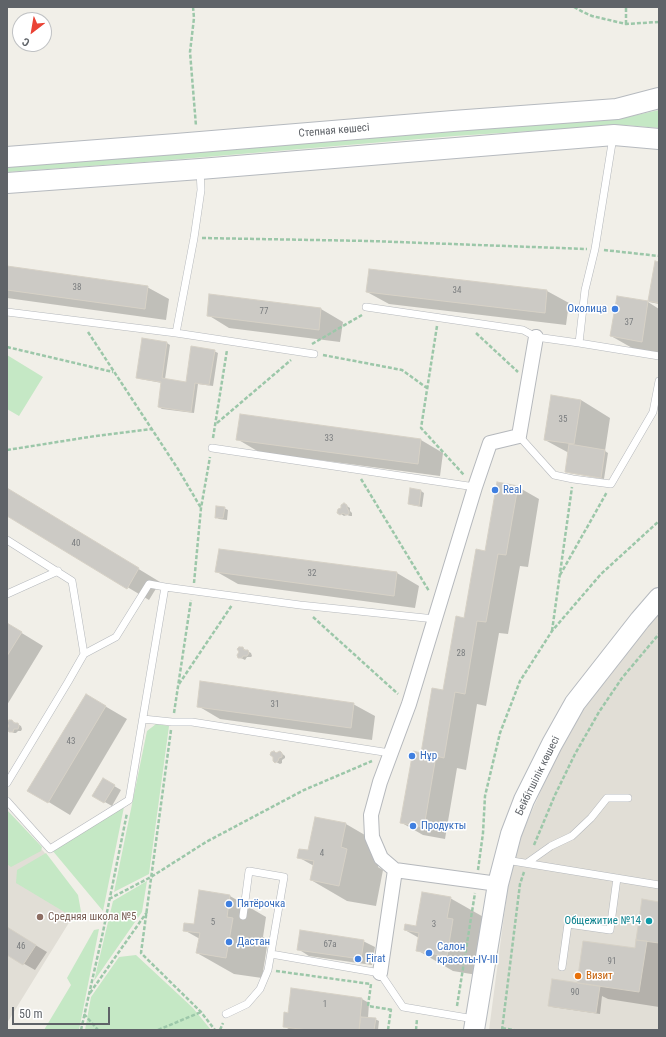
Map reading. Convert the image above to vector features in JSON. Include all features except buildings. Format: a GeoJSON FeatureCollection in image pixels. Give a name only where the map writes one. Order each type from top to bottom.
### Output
{"type":"FeatureCollection","features":[{"type":"Feature","properties":{"kind":"street","name":"Степная көшесі"},"geometry":{"type":"LineString","coordinates":[[7,157],[453,121],[617,110],[659,98]]}},
{"type":"Feature","properties":{"kind":"street"},"geometry":{"type":"LineString","coordinates":[[7,183],[200,169],[614,135],[659,139]]}},
{"type":"Feature","properties":{"kind":"street"},"geometry":{"type":"LineString","coordinates":[[498,884],[395,870],[381,858],[372,838],[371,815],[380,782],[409,704],[475,487],[490,443],[519,436],[536,337]]}},
{"type":"Feature","properties":{"kind":"street","name":"Бейбітшілік көшесі"},"geometry":{"type":"LineString","coordinates":[[475,1025],[498,884],[511,834],[524,800],[552,744],[575,703],[659,598]]}},
{"type":"Feature","properties":{"kind":"street"},"geometry":{"type":"LineString","coordinates":[[380,972],[395,870]]}},
{"type":"Feature","properties":{"kind":"lane"},"geometry":{"type":"LineString","coordinates":[[579,343],[585,290],[595,249],[614,135]]}},
{"type":"Feature","properties":{"kind":"lane"},"geometry":{"type":"LineString","coordinates":[[176,333],[194,238],[201,190],[200,169]]}},
{"type":"Feature","properties":{"kind":"lane"},"geometry":{"type":"LineString","coordinates":[[366,307],[523,330],[536,337],[659,356]]}},
{"type":"Feature","properties":{"kind":"lane"},"geometry":{"type":"LineString","coordinates":[[7,312],[176,333],[314,354]]}},
{"type":"Feature","properties":{"kind":"lane"},"geometry":{"type":"LineString","coordinates":[[519,436],[554,475],[611,484],[656,413],[659,381]]}},
{"type":"Feature","properties":{"kind":"lane"},"geometry":{"type":"LineString","coordinates":[[212,448],[475,487]]}},
{"type":"Feature","properties":{"kind":"lane"},"geometry":{"type":"LineString","coordinates":[[7,540],[72,581],[84,654]]}},
{"type":"Feature","properties":{"kind":"lane"},"geometry":{"type":"LineString","coordinates":[[7,594],[58,571]]}},
{"type":"Feature","properties":{"kind":"lane"},"geometry":{"type":"LineString","coordinates":[[7,783],[84,654],[116,637],[149,584],[300,605],[437,613]]}},
{"type":"Feature","properties":{"kind":"lane"},"geometry":{"type":"LineString","coordinates":[[7,801],[50,849],[129,800],[165,587]]}},
{"type":"Feature","properties":{"kind":"lane"},"geometry":{"type":"LineString","coordinates":[[143,719],[172,722],[192,722],[390,753]]}},
{"type":"Feature","properties":{"kind":"lane"},"geometry":{"type":"LineString","coordinates":[[527,863],[551,846],[572,836],[591,818],[607,798],[628,798]]}},
{"type":"Feature","properties":{"kind":"lane"},"geometry":{"type":"LineString","coordinates":[[504,859],[659,885]]}},
{"type":"Feature","properties":{"kind":"lane"},"geometry":{"type":"LineString","coordinates":[[226,1014],[247,1004],[260,989],[268,970],[284,877],[249,871],[243,916]]}},
{"type":"Feature","properties":{"kind":"lane"},"geometry":{"type":"LineString","coordinates":[[562,966],[568,924],[610,930],[617,878]]}},
{"type":"Feature","properties":{"kind":"lane"},"geometry":{"type":"LineString","coordinates":[[271,954],[380,972],[404,1007],[455,1016],[475,1025]]}},
{"type":"Feature","properties":{"kind":"path"},"geometry":{"type":"LineString","coordinates":[[193,7],[194,18],[190,52],[194,118],[198,142]]}},
{"type":"Feature","properties":{"kind":"path"},"geometry":{"type":"LineString","coordinates":[[574,7],[592,16],[608,21],[626,24],[659,22]]}},
{"type":"Feature","properties":{"kind":"path"},"geometry":{"type":"LineString","coordinates":[[626,7],[626,24]]}},
{"type":"Feature","properties":{"kind":"path"},"geometry":{"type":"LineString","coordinates":[[194,238],[370,241],[595,249],[659,256]]}},
{"type":"Feature","properties":{"kind":"path"},"geometry":{"type":"LineString","coordinates":[[438,318],[421,428],[475,487]]}},
{"type":"Feature","properties":{"kind":"path"},"geometry":{"type":"LineString","coordinates":[[80,321],[178,469],[201,508]]}},
{"type":"Feature","properties":{"kind":"path"},"geometry":{"type":"LineString","coordinates":[[463,321],[528,382]]}},
{"type":"Feature","properties":{"kind":"path"},"geometry":{"type":"LineString","coordinates":[[215,1030],[201,1012],[141,953],[172,722],[193,590],[201,508],[212,448],[228,341]]}},
{"type":"Feature","properties":{"kind":"path"},"geometry":{"type":"LineString","coordinates":[[7,347],[114,372]]}},
{"type":"Feature","properties":{"kind":"path"},"geometry":{"type":"LineString","coordinates":[[314,354],[402,370],[427,388]]}},
{"type":"Feature","properties":{"kind":"path"},"geometry":{"type":"LineString","coordinates":[[7,450],[151,428]]}},
{"type":"Feature","properties":{"kind":"path"},"geometry":{"type":"LineString","coordinates":[[355,469],[437,613]]}},
{"type":"Feature","properties":{"kind":"path"},"geometry":{"type":"LineString","coordinates":[[552,632],[573,479]]}},
{"type":"Feature","properties":{"kind":"path"},"geometry":{"type":"LineString","coordinates":[[559,578],[611,484]]}},
{"type":"Feature","properties":{"kind":"path"},"geometry":{"type":"LineString","coordinates":[[455,1016],[477,881],[483,833],[485,796],[500,733],[520,681],[552,632],[601,574],[659,521]]}},
{"type":"Feature","properties":{"kind":"path"},"geometry":{"type":"LineString","coordinates":[[178,685],[238,596]]}},
{"type":"Feature","properties":{"kind":"path"},"geometry":{"type":"LineString","coordinates":[[300,605],[409,704]]}},
{"type":"Feature","properties":{"kind":"path"},"geometry":{"type":"LineString","coordinates":[[514,1030],[502,1029],[520,884],[527,863],[555,795],[574,754],[595,718],[622,678],[659,634]]}},
{"type":"Feature","properties":{"kind":"path"},"geometry":{"type":"LineString","coordinates":[[109,899],[152,877],[206,842],[304,790],[390,753]]}},
{"type":"Feature","properties":{"kind":"path"},"geometry":{"type":"LineString","coordinates":[[81,1030],[103,932],[129,800]]}},
{"type":"Feature","properties":{"kind":"path"},"geometry":{"type":"LineString","coordinates":[[88,995],[147,912]]}},
{"type":"Feature","properties":{"kind":"path"},"geometry":{"type":"LineString","coordinates":[[268,970],[371,984],[368,1006],[397,1011]]}},
{"type":"Feature","properties":{"kind":"path"},"geometry":{"type":"LineString","coordinates":[[388,1030],[391,1009]]}},
{"type":"Feature","properties":{"kind":"path"},"geometry":{"type":"LineString","coordinates":[[158,1030],[201,1012]]}},
{"type":"Feature","properties":{"kind":"path"},"geometry":{"type":"LineString","coordinates":[[84,1014],[98,1030]]}},
{"type":"Feature","properties":{"kind":"path"},"geometry":{"type":"LineString","coordinates":[[416,1030],[418,1015]]}},
{"type":"Feature","properties":{"kind":"shaded area"},"geometry":{"type":"Polygon","coordinates":[[[659,613],[659,1030],[489,1030],[510,870],[515,849],[559,750],[584,707],[611,667],[659,613]]]}},
{"type":"Feature","properties":{"kind":"shaded area","name":"Средняя школа №5"},"geometry":{"type":"Polygon","coordinates":[[[7,813],[44,852],[76,895],[78,908],[7,1023],[7,813]]]}},
{"type":"Feature","properties":{"kind":"green space"},"geometry":{"type":"Polygon","coordinates":[[[659,110],[659,128],[624,125],[455,136],[7,172],[7,166],[436,131],[623,118],[659,110]]]}},
{"type":"Feature","properties":{"kind":"green space"},"geometry":{"type":"Polygon","coordinates":[[[7,355],[43,377],[19,416],[7,409],[7,355]]]}},
{"type":"Feature","properties":{"kind":"green space"},"geometry":{"type":"Polygon","coordinates":[[[156,724],[169,726],[149,874],[114,892],[147,731],[156,724]]]}},
{"type":"Feature","properties":{"kind":"green space"},"geometry":{"type":"Polygon","coordinates":[[[124,807],[103,911],[52,850],[124,807]]]}},
{"type":"Feature","properties":{"kind":"green space"},"geometry":{"type":"Polygon","coordinates":[[[7,810],[42,847],[41,851],[11,867],[7,864],[7,810]]]}},
{"type":"Feature","properties":{"kind":"green space"},"geometry":{"type":"Polygon","coordinates":[[[46,853],[78,895],[82,917],[74,922],[66,913],[16,883],[17,870],[46,853]]]}},
{"type":"Feature","properties":{"kind":"green space"},"geometry":{"type":"Polygon","coordinates":[[[147,881],[142,912],[94,981],[113,901],[147,881]]]}},
{"type":"Feature","properties":{"kind":"green space"},"geometry":{"type":"Polygon","coordinates":[[[99,929],[79,1030],[44,1030],[71,985],[67,978],[94,930],[99,929]]]}},
{"type":"Feature","properties":{"kind":"green space"},"geometry":{"type":"Polygon","coordinates":[[[136,955],[193,1008],[211,1030],[85,1030],[91,997],[119,957],[136,955]]]}},
{"type":"Feature","properties":{"kind":"place","name":"Околица"},"geometry":{"type":"Point","coordinates":[615,309]}},
{"type":"Feature","properties":{"kind":"place","name":"Real"},"geometry":{"type":"Point","coordinates":[495,490]}},
{"type":"Feature","properties":{"kind":"place","name":"Нұр"},"geometry":{"type":"Point","coordinates":[412,756]}},
{"type":"Feature","properties":{"kind":"place","name":"Продукты"},"geometry":{"type":"Point","coordinates":[413,826]}},
{"type":"Feature","properties":{"kind":"place","name":"Пятёрочка"},"geometry":{"type":"Point","coordinates":[229,904]}},
{"type":"Feature","properties":{"kind":"place","name":"Средняя школа №5"},"geometry":{"type":"Point","coordinates":[40,917]}},
{"type":"Feature","properties":{"kind":"place","name":"Общежитие №14"},"geometry":{"type":"Point","coordinates":[649,921]}},
{"type":"Feature","properties":{"kind":"place","name":"Дастан"},"geometry":{"type":"Point","coordinates":[229,942]}},
{"type":"Feature","properties":{"kind":"place","name":"Салон красоты-IV-III"},"geometry":{"type":"Point","coordinates":[429,953]}},
{"type":"Feature","properties":{"kind":"place","name":"Firat"},"geometry":{"type":"Point","coordinates":[358,959]}},
{"type":"Feature","properties":{"kind":"place","name":"Визит"},"geometry":{"type":"Point","coordinates":[578,976]}}]}
